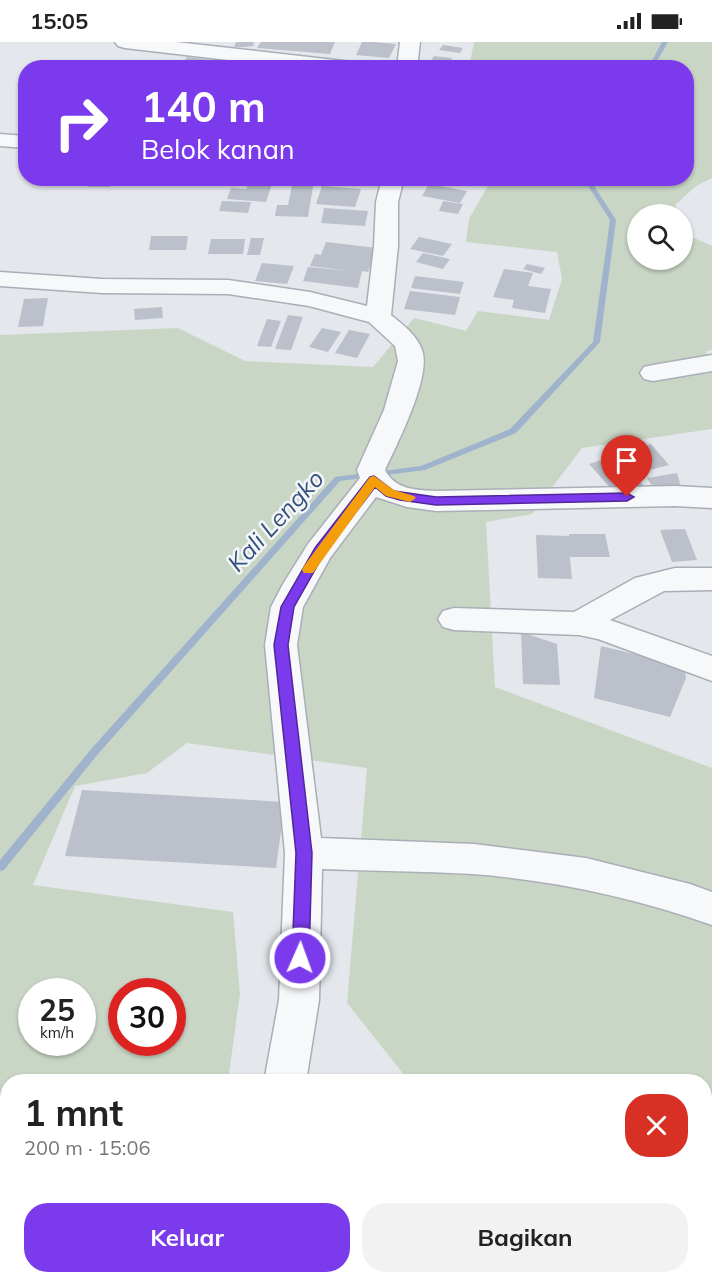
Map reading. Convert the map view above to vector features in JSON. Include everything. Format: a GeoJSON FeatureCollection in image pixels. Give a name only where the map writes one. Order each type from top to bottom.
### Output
{"type":"FeatureCollection","features":[{"type":"Feature","properties":{"kind":"street"},"geometry":{"type":"LineString","coordinates":[[125,42],[282,60]]}},
{"type":"Feature","properties":{"kind":"street"},"geometry":{"type":"LineString","coordinates":[[408,60],[410,42]]}},
{"type":"Feature","properties":{"kind":"street"},"geometry":{"type":"LineString","coordinates":[[0,140],[18,141]]}},
{"type":"Feature","properties":{"kind":"street"},"geometry":{"type":"LineString","coordinates":[[378,317],[386,246],[387,202],[391,186]]}},
{"type":"Feature","properties":{"kind":"street"},"geometry":{"type":"LineString","coordinates":[[0,279],[102,286],[228,287],[310,299],[378,317],[404,341],[412,358],[411,376],[373,476],[319,551],[288,607],[281,645],[304,853],[299,1000],[286,1074]]}},
{"type":"Feature","properties":{"kind":"street"},"geometry":{"type":"LineString","coordinates":[[653,373],[712,363]]}},
{"type":"Feature","properties":{"kind":"street"},"geometry":{"type":"LineString","coordinates":[[373,476],[390,493],[404,498],[436,501],[663,496],[712,498]]}},
{"type":"Feature","properties":{"kind":"street"},"geometry":{"type":"LineString","coordinates":[[579,624],[656,582],[672,578],[712,579]]}},
{"type":"Feature","properties":{"kind":"street"},"geometry":{"type":"LineString","coordinates":[[454,619],[579,624],[603,629],[712,669]]}},
{"type":"Feature","properties":{"kind":"street"},"geometry":{"type":"LineString","coordinates":[[304,853],[474,858],[586,874],[690,900],[712,909]]}},
{"type":"Feature","properties":{"kind":"green space"},"geometry":{"type":"Polygon","coordinates":[[[474,42],[712,42],[712,178],[696,186],[676,204],[627,204],[627,270],[693,270],[693,237],[712,246],[712,350],[706,351],[712,368],[712,429],[582,448],[532,514],[486,522],[495,687],[712,768],[712,1074],[403,1074],[347,1003],[367,768],[187,743],[147,773],[75,786],[33,885],[233,912],[240,994],[229,1074],[0,1074],[0,335],[178,328],[245,361],[373,367],[414,318],[466,331],[478,311],[549,320],[562,279],[557,252],[466,242],[469,219],[488,186],[694,186],[694,60],[471,60],[474,42]]]}},
{"type":"Feature","properties":{"kind":"building"},"geometry":{"type":"Polygon","coordinates":[[[236,42],[254,42],[253,46],[234,47],[236,42]]]}},
{"type":"Feature","properties":{"kind":"building"},"geometry":{"type":"Polygon","coordinates":[[[261,42],[335,42],[330,54],[257,48],[261,42]]]}},
{"type":"Feature","properties":{"kind":"building"},"geometry":{"type":"Polygon","coordinates":[[[362,42],[396,44],[389,58],[356,55],[362,42]]]}},
{"type":"Feature","properties":{"kind":"building"},"geometry":{"type":"Polygon","coordinates":[[[443,45],[463,48],[460,53],[439,50],[443,45]]]}},
{"type":"Feature","properties":{"kind":"building"},"geometry":{"type":"Polygon","coordinates":[[[434,56],[452,58],[451,60],[431,60],[434,56]]]}},
{"type":"Feature","properties":{"kind":"building"},"geometry":{"type":"Polygon","coordinates":[[[187,57],[212,60],[185,60],[187,57]]]}},
{"type":"Feature","properties":{"kind":"building"},"geometry":{"type":"Polygon","coordinates":[[[247,186],[271,186],[266,202],[227,199],[231,188],[246,189],[247,186]]]}},
{"type":"Feature","properties":{"kind":"building"},"geometry":{"type":"Polygon","coordinates":[[[292,186],[313,186],[308,217],[275,216],[277,205],[288,205],[292,186]]]}},
{"type":"Feature","properties":{"kind":"building"},"geometry":{"type":"Polygon","coordinates":[[[322,186],[361,189],[355,207],[316,204],[322,186]]]}},
{"type":"Feature","properties":{"kind":"building"},"geometry":{"type":"Polygon","coordinates":[[[428,186],[467,191],[460,203],[422,196],[428,186]]]}},
{"type":"Feature","properties":{"kind":"building"},"geometry":{"type":"Polygon","coordinates":[[[222,201],[251,202],[248,213],[219,211],[222,201]]]}},
{"type":"Feature","properties":{"kind":"building"},"geometry":{"type":"Polygon","coordinates":[[[443,201],[463,204],[458,214],[439,211],[443,201]]]}},
{"type":"Feature","properties":{"kind":"building"},"geometry":{"type":"Polygon","coordinates":[[[324,208],[368,211],[365,226],[321,223],[324,208]]]}},
{"type":"Feature","properties":{"kind":"building"},"geometry":{"type":"Polygon","coordinates":[[[151,236],[188,236],[186,250],[149,250],[151,236]]]}},
{"type":"Feature","properties":{"kind":"building"},"geometry":{"type":"Polygon","coordinates":[[[419,237],[452,244],[443,256],[410,249],[419,237]]]}},
{"type":"Feature","properties":{"kind":"building"},"geometry":{"type":"Polygon","coordinates":[[[251,238],[264,238],[260,255],[247,255],[251,238]]]}},
{"type":"Feature","properties":{"kind":"building"},"geometry":{"type":"Polygon","coordinates":[[[211,239],[245,239],[243,254],[208,254],[211,239]]]}},
{"type":"Feature","properties":{"kind":"building"},"geometry":{"type":"Polygon","coordinates":[[[326,242],[377,248],[368,272],[362,271],[358,288],[303,281],[308,267],[352,271],[310,266],[315,254],[321,255],[326,242]]]}},
{"type":"Feature","properties":{"kind":"building"},"geometry":{"type":"Polygon","coordinates":[[[423,253],[450,259],[443,269],[416,262],[423,253]]]}},
{"type":"Feature","properties":{"kind":"building"},"geometry":{"type":"Polygon","coordinates":[[[262,263],[294,266],[287,284],[255,281],[262,263]]]}},
{"type":"Feature","properties":{"kind":"building"},"geometry":{"type":"Polygon","coordinates":[[[527,264],[545,268],[541,274],[523,269],[527,264]]]}},
{"type":"Feature","properties":{"kind":"building"},"geometry":{"type":"Polygon","coordinates":[[[504,269],[533,273],[528,286],[551,289],[545,313],[512,308],[514,300],[493,297],[504,269]]]}},
{"type":"Feature","properties":{"kind":"building"},"geometry":{"type":"Polygon","coordinates":[[[415,276],[464,282],[460,294],[411,288],[415,276]]]}},
{"type":"Feature","properties":{"kind":"building"},"geometry":{"type":"Polygon","coordinates":[[[410,291],[460,297],[455,315],[404,309],[410,291]]]}},
{"type":"Feature","properties":{"kind":"building"},"geometry":{"type":"Polygon","coordinates":[[[48,298],[43,326],[18,327],[24,299],[48,298]]]}},
{"type":"Feature","properties":{"kind":"building"},"geometry":{"type":"Polygon","coordinates":[[[162,307],[163,318],[135,320],[134,309],[162,307]]]}},
{"type":"Feature","properties":{"kind":"building"},"geometry":{"type":"Polygon","coordinates":[[[288,315],[303,317],[291,350],[275,349],[288,315]]]}},
{"type":"Feature","properties":{"kind":"building"},"geometry":{"type":"Polygon","coordinates":[[[267,319],[281,321],[271,347],[257,346],[267,319]]]}},
{"type":"Feature","properties":{"kind":"building"},"geometry":{"type":"Polygon","coordinates":[[[322,328],[341,332],[328,352],[309,347],[322,328]]]}},
{"type":"Feature","properties":{"kind":"building"},"geometry":{"type":"Polygon","coordinates":[[[349,330],[370,334],[357,358],[335,353],[349,330]]]}},
{"type":"Feature","properties":{"kind":"building"},"geometry":{"type":"Polygon","coordinates":[[[651,444],[669,465],[638,473],[621,452],[651,444]]]}},
{"type":"Feature","properties":{"kind":"building"},"geometry":{"type":"Polygon","coordinates":[[[615,456],[647,489],[614,492],[589,464],[615,456]]]}},
{"type":"Feature","properties":{"kind":"building"},"geometry":{"type":"Polygon","coordinates":[[[677,473],[682,490],[655,490],[647,478],[677,473]]]}},
{"type":"Feature","properties":{"kind":"building"},"geometry":{"type":"Polygon","coordinates":[[[685,529],[697,560],[672,562],[660,530],[685,529]]]}},
{"type":"Feature","properties":{"kind":"building"},"geometry":{"type":"Polygon","coordinates":[[[569,534],[605,534],[610,557],[570,557],[572,579],[538,578],[536,535],[569,536],[569,534]]]}},
{"type":"Feature","properties":{"kind":"building"},"geometry":{"type":"Polygon","coordinates":[[[521,632],[557,644],[560,685],[523,684],[521,632]]]}},
{"type":"Feature","properties":{"kind":"building"},"geometry":{"type":"Polygon","coordinates":[[[601,646],[684,666],[686,678],[670,717],[594,698],[601,646]]]}},
{"type":"Feature","properties":{"kind":"building"},"geometry":{"type":"Polygon","coordinates":[[[82,790],[285,802],[276,868],[65,856],[82,790]]]}},
{"type":"Feature","properties":{"kind":"waterway","name":"Kali Lengko"},"geometry":{"type":"LineString","coordinates":[[655,60],[665,42]]}},
{"type":"Feature","properties":{"kind":"waterway","name":"Kali Lengko"},"geometry":{"type":"LineString","coordinates":[[0,867],[95,751],[338,479],[422,468],[513,431],[596,342],[613,220],[591,186]]}},
{"type":"Feature","properties":{"kind":"slow traffic"},"geometry":{"type":"LineString","coordinates":[[308,570],[319,551],[374,480],[390,493],[410,498]]}},
{"type":"Feature","properties":{"kind":"route"},"geometry":{"type":"LineString","coordinates":[[300,958],[304,853],[281,645],[288,607],[319,551],[374,480],[390,493],[404,498],[436,501],[627,497]]}}]}
